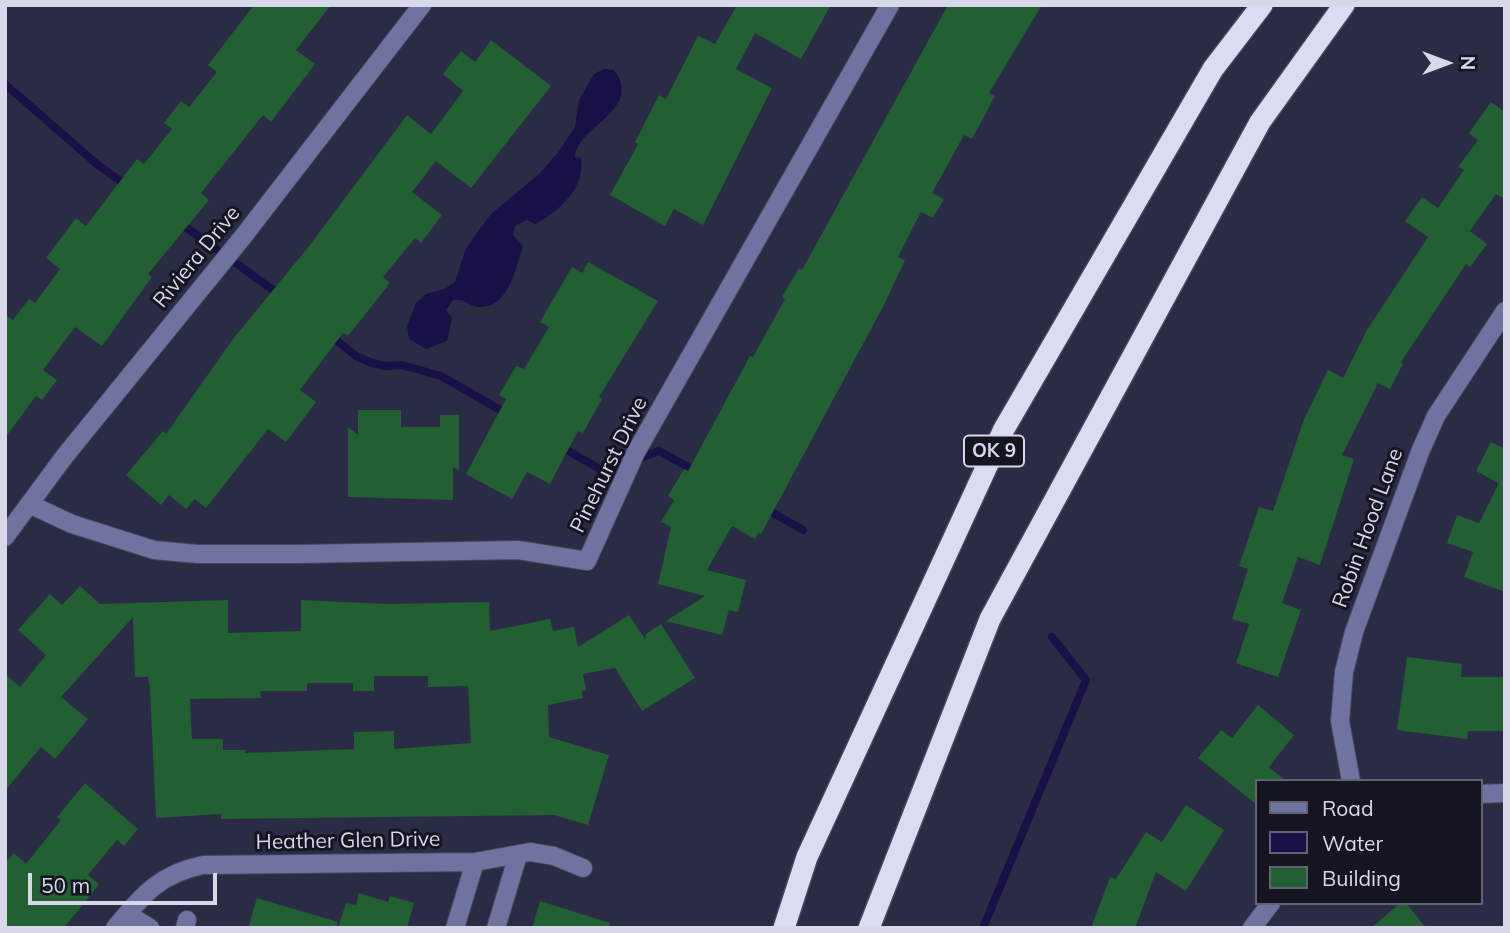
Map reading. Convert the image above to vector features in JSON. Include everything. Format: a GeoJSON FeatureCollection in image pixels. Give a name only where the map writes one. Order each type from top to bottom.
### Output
{"type":"FeatureCollection","features":[{"type":"Feature","properties":{"kind":"highway","name":"OK 9"},"geometry":{"type":"LineString","coordinates":[[784,928],[807,857],[1004,429],[1213,69],[1262,5]]}},
{"type":"Feature","properties":{"kind":"highway"},"geometry":{"type":"LineString","coordinates":[[869,928],[990,619],[1260,122],[1344,5]]}},
{"type":"Feature","properties":{"kind":"street","name":"Riviera Drive"},"geometry":{"type":"LineString","coordinates":[[5,537],[422,5]]}},
{"type":"Feature","properties":{"kind":"street","name":"Pinehurst Drive"},"geometry":{"type":"LineString","coordinates":[[29,504],[72,524],[154,550],[197,554],[300,555],[518,550],[587,561],[636,452],[890,5]]}},
{"type":"Feature","properties":{"kind":"street","name":"Robin Hood Lane"},"geometry":{"type":"LineString","coordinates":[[1351,779],[1340,721],[1344,672],[1354,632],[1420,452],[1436,416],[1505,312]]}},
{"type":"Feature","properties":{"kind":"street"},"geometry":{"type":"LineString","coordinates":[[1482,794],[1505,793]]}},
{"type":"Feature","properties":{"kind":"street","name":"Heather Glen Drive"},"geometry":{"type":"LineString","coordinates":[[121,921],[166,876],[203,865],[475,862],[530,852],[554,856],[583,868]]}},
{"type":"Feature","properties":{"kind":"street"},"geometry":{"type":"LineString","coordinates":[[496,928],[518,855]]}},
{"type":"Feature","properties":{"kind":"street"},"geometry":{"type":"LineString","coordinates":[[454,928],[475,862]]}},
{"type":"Feature","properties":{"kind":"street"},"geometry":{"type":"LineString","coordinates":[[1252,928],[1269,905]]}},
{"type":"Feature","properties":{"kind":"street","name":"Heather Glen Drive"},"geometry":{"type":"LineString","coordinates":[[121,921],[150,928]]}},
{"type":"Feature","properties":{"kind":"water"},"geometry":{"type":"Polygon","coordinates":[[[604,69],[614,70],[621,84],[621,96],[616,107],[579,146],[575,157],[581,158],[579,179],[568,198],[553,213],[535,224],[527,220],[515,226],[513,235],[523,246],[514,275],[504,294],[489,306],[479,307],[453,300],[446,310],[452,318],[447,341],[426,349],[409,339],[407,326],[416,303],[426,294],[446,288],[455,282],[466,248],[491,214],[539,174],[557,154],[575,127],[579,100],[594,74],[604,69]]]}},
{"type":"Feature","properties":{"kind":"building"},"geometry":{"type":"Polygon","coordinates":[[[254,5],[331,5],[296,50],[315,64],[271,122],[263,115],[201,193],[209,200],[148,274],[152,277],[102,346],[75,327],[43,370],[57,380],[42,400],[36,396],[5,438],[5,315],[13,320],[29,299],[35,303],[60,269],[46,258],[76,218],[86,226],[137,159],[144,164],[172,129],[164,123],[181,101],[189,107],[217,72],[208,65],[254,5]]]}},
{"type":"Feature","properties":{"kind":"building"},"geometry":{"type":"Polygon","coordinates":[[[737,5],[831,5],[801,59],[755,33],[736,69],[772,88],[703,225],[674,209],[665,226],[610,195],[638,144],[635,142],[659,95],[666,99],[698,36],[715,44],[737,5]]]}},
{"type":"Feature","properties":{"kind":"building"},"geometry":{"type":"Polygon","coordinates":[[[948,5],[1042,5],[989,93],[995,96],[972,139],[964,135],[932,193],[944,199],[933,218],[921,212],[898,257],[905,260],[885,303],[761,534],[758,533],[755,539],[732,526],[707,570],[746,580],[738,612],[729,610],[722,635],[666,621],[705,596],[658,584],[671,527],[661,522],[674,500],[668,496],[684,469],[688,471],[750,356],[753,357],[785,299],[782,297],[799,268],[802,270],[948,5]]]}},
{"type":"Feature","properties":{"kind":"building"},"geometry":{"type":"Polygon","coordinates":[[[491,40],[551,86],[471,188],[436,161],[412,192],[442,215],[421,243],[415,238],[383,277],[390,283],[348,336],[343,333],[300,390],[316,402],[286,442],[268,429],[206,508],[195,499],[186,509],[169,495],[161,505],[126,475],[163,431],[166,434],[233,339],[310,245],[407,115],[431,134],[463,91],[443,74],[461,51],[475,62],[491,40]]]}},
{"type":"Feature","properties":{"kind":"building"},"geometry":{"type":"Polygon","coordinates":[[[1491,102],[1505,112],[1505,199],[1496,194],[1470,231],[1487,244],[1470,267],[1466,264],[1401,362],[1403,364],[1390,389],[1378,383],[1342,455],[1354,459],[1320,565],[1298,557],[1282,603],[1301,610],[1278,677],[1236,663],[1249,624],[1232,619],[1248,569],[1239,566],[1259,507],[1273,511],[1304,419],[1328,370],[1343,378],[1367,330],[1428,237],[1405,221],[1422,197],[1438,208],[1464,170],[1458,167],[1478,140],[1469,133],[1491,102]]]}},
{"type":"Feature","properties":{"kind":"building"},"geometry":{"type":"Polygon","coordinates":[[[588,262],[658,301],[599,397],[602,399],[583,433],[578,431],[550,484],[527,472],[512,499],[466,474],[506,399],[499,395],[516,366],[524,369],[549,327],[540,322],[572,267],[582,273],[588,262]]]}},
{"type":"Feature","properties":{"kind":"building"},"geometry":{"type":"Polygon","coordinates":[[[358,410],[401,410],[401,427],[440,427],[440,415],[459,415],[459,470],[453,467],[453,500],[348,497],[348,427],[358,435],[358,410]]]}},
{"type":"Feature","properties":{"kind":"building"},"geometry":{"type":"Polygon","coordinates":[[[1491,442],[1505,449],[1505,592],[1464,577],[1473,552],[1447,543],[1457,515],[1479,523],[1499,483],[1476,471],[1491,442]]]}},
{"type":"Feature","properties":{"kind":"building"},"geometry":{"type":"Polygon","coordinates":[[[80,586],[100,604],[228,600],[228,633],[301,631],[301,600],[388,604],[489,602],[490,631],[550,619],[553,631],[574,627],[578,647],[629,615],[645,639],[646,634],[661,624],[695,678],[642,711],[615,668],[583,674],[586,690],[582,691],[583,698],[548,705],[549,737],[609,755],[588,825],[554,815],[221,819],[221,814],[156,818],[150,689],[148,677],[135,677],[133,617],[61,697],[88,719],[55,759],[41,747],[5,791],[5,674],[20,687],[46,655],[18,630],[50,594],[62,605],[80,586]],[[374,676],[374,691],[353,691],[353,683],[307,683],[307,691],[260,691],[261,698],[190,699],[192,739],[223,739],[223,750],[245,750],[245,753],[354,749],[354,732],[394,731],[394,749],[471,743],[468,686],[428,687],[428,676],[374,676]]]}},
{"type":"Feature","properties":{"kind":"building"},"geometry":{"type":"Polygon","coordinates":[[[1407,657],[1462,664],[1461,677],[1505,677],[1505,731],[1468,731],[1467,739],[1397,730],[1407,657]]]}},
{"type":"Feature","properties":{"kind":"building"},"geometry":{"type":"Polygon","coordinates":[[[1258,705],[1294,735],[1269,767],[1284,779],[1254,779],[1254,802],[1198,758],[1221,730],[1232,738],[1258,705]]]}},
{"type":"Feature","properties":{"kind":"building"},"geometry":{"type":"Polygon","coordinates":[[[85,783],[138,829],[124,846],[117,840],[88,875],[99,884],[64,928],[5,928],[5,863],[14,853],[26,864],[61,820],[57,817],[85,783]]]}},
{"type":"Feature","properties":{"kind":"building"},"geometry":{"type":"Polygon","coordinates":[[[1186,805],[1224,830],[1186,891],[1156,872],[1135,928],[1091,928],[1110,877],[1116,879],[1146,832],[1162,842],[1186,805]]]}},
{"type":"Feature","properties":{"kind":"building"},"geometry":{"type":"Polygon","coordinates":[[[359,893],[388,902],[390,896],[414,903],[407,928],[338,928],[346,903],[356,905],[359,893]]]}},
{"type":"Feature","properties":{"kind":"building"},"geometry":{"type":"Polygon","coordinates":[[[257,898],[338,922],[337,928],[248,928],[257,898]]]}},
{"type":"Feature","properties":{"kind":"building"},"geometry":{"type":"Polygon","coordinates":[[[540,901],[610,923],[609,928],[532,928],[540,901]]]}},
{"type":"Feature","properties":{"kind":"building"},"geometry":{"type":"Polygon","coordinates":[[[1398,905],[1408,905],[1426,928],[1371,928],[1398,905]]]}},
{"type":"Feature","properties":{"kind":"waterway"},"geometry":{"type":"LineString","coordinates":[[5,84],[98,165],[129,187]]}},
{"type":"Feature","properties":{"kind":"waterway"},"geometry":{"type":"LineString","coordinates":[[180,223],[280,295]]}},
{"type":"Feature","properties":{"kind":"waterway"},"geometry":{"type":"LineString","coordinates":[[331,336],[356,356],[372,363],[385,366],[402,365],[441,376],[507,414]]}},
{"type":"Feature","properties":{"kind":"waterway"},"geometry":{"type":"LineString","coordinates":[[560,446],[603,471],[659,451],[699,473]]}},
{"type":"Feature","properties":{"kind":"waterway"},"geometry":{"type":"LineString","coordinates":[[766,509],[803,530]]}},
{"type":"Feature","properties":{"kind":"waterway"},"geometry":{"type":"LineString","coordinates":[[983,928],[1086,680],[1052,637]]}}]}
